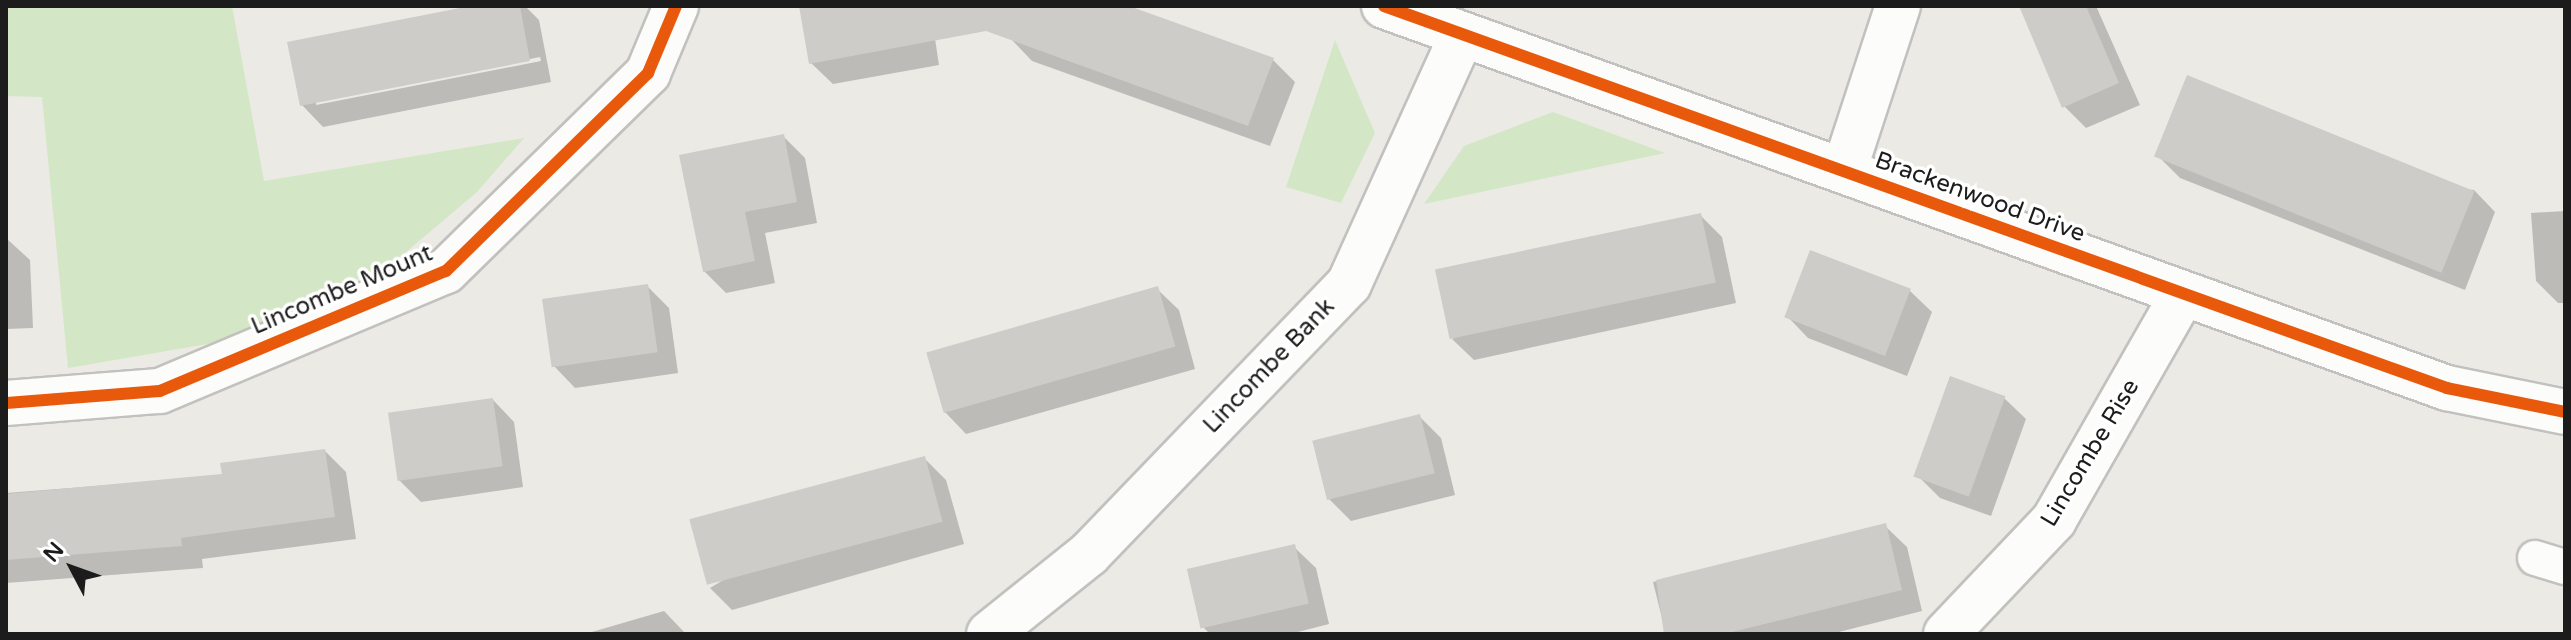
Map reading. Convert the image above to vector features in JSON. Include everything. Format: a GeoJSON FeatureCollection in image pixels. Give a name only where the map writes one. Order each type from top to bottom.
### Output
{"type":"FeatureCollection","features":[{"type":"Feature","properties":{"kind":"street","name":"Lincombe Mount"},"geometry":{"type":"LineString","coordinates":[[6,403],[160,391],[446,271],[648,73],[676,6]]}},
{"type":"Feature","properties":{"kind":"street","name":"Brackenwood Drive"},"geometry":{"type":"LineString","coordinates":[[1384,6],[2447,388],[2565,412]]}},
{"type":"Feature","properties":{"kind":"street"},"geometry":{"type":"LineString","coordinates":[[1844,171],[1898,6]]}},
{"type":"Feature","properties":{"kind":"street","name":"Lincombe Bank"},"geometry":{"type":"LineString","coordinates":[[989,634],[1089,554],[1349,284],[1462,35]]}},
{"type":"Feature","properties":{"kind":"street","name":"Lincombe Rise"},"geometry":{"type":"LineString","coordinates":[[1946,634],[2054,520],[2183,294]]}},
{"type":"Feature","properties":{"kind":"green space"},"geometry":{"type":"Polygon","coordinates":[[[6,6],[232,6],[264,181],[524,138],[477,192],[399,258],[311,303],[219,342],[68,368],[42,97],[6,96],[6,6]]]}},
{"type":"Feature","properties":{"kind":"green space"},"geometry":{"type":"Polygon","coordinates":[[[1335,40],[1375,133],[1341,203],[1286,187],[1335,40]]]}},
{"type":"Feature","properties":{"kind":"green space"},"geometry":{"type":"Polygon","coordinates":[[[1553,112],[1665,153],[1424,204],[1464,146],[1553,112]]]}},
{"type":"Feature","properties":{"kind":"building"},"geometry":{"type":"Polygon","coordinates":[[[470,6],[520,6],[530,61],[300,106],[287,42],[470,6]]]}},
{"type":"Feature","properties":{"kind":"building"},"geometry":{"type":"Polygon","coordinates":[[[799,6],[1129,6],[1274,58],[1248,126],[986,31],[809,64],[799,6]]]}},
{"type":"Feature","properties":{"kind":"building"},"geometry":{"type":"Polygon","coordinates":[[[2019,6],[2086,6],[2119,83],[2062,108],[2019,6]]]}},
{"type":"Feature","properties":{"kind":"building"},"geometry":{"type":"Polygon","coordinates":[[[2187,75],[2474,191],[2441,273],[2154,157],[2187,75]]]}},
{"type":"Feature","properties":{"kind":"building"},"geometry":{"type":"Polygon","coordinates":[[[784,134],[797,202],[745,212],[755,261],[703,272],[679,155],[784,134]]]}},
{"type":"Feature","properties":{"kind":"building"},"geometry":{"type":"Polygon","coordinates":[[[1701,213],[1716,282],[1450,339],[1435,270],[1701,213]]]}},
{"type":"Feature","properties":{"kind":"building"},"geometry":{"type":"Polygon","coordinates":[[[1810,250],[1911,289],[1885,356],[1784,317],[1810,250]]]}},
{"type":"Feature","properties":{"kind":"building"},"geometry":{"type":"Polygon","coordinates":[[[648,284],[658,352],[552,367],[542,299],[648,284]]]}},
{"type":"Feature","properties":{"kind":"building"},"geometry":{"type":"Polygon","coordinates":[[[1158,286],[1175,347],[944,413],[926,352],[1158,286]]]}},
{"type":"Feature","properties":{"kind":"building"},"geometry":{"type":"Polygon","coordinates":[[[1950,376],[2005,396],[1969,497],[1913,477],[1950,376]]]}},
{"type":"Feature","properties":{"kind":"building"},"geometry":{"type":"Polygon","coordinates":[[[493,398],[503,466],[398,481],[388,413],[493,398]]]}},
{"type":"Feature","properties":{"kind":"building"},"geometry":{"type":"Polygon","coordinates":[[[1420,414],[1435,473],[1327,500],[1312,441],[1420,414]]]}},
{"type":"Feature","properties":{"kind":"building"},"geometry":{"type":"Polygon","coordinates":[[[325,449],[335,517],[181,538],[182,546],[6,560],[6,494],[222,474],[220,463],[325,449]]]}},
{"type":"Feature","properties":{"kind":"building"},"geometry":{"type":"Polygon","coordinates":[[[925,456],[943,522],[707,585],[689,519],[925,456]]]}},
{"type":"Feature","properties":{"kind":"building"},"geometry":{"type":"Polygon","coordinates":[[[1886,523],[1902,590],[1724,634],[1664,634],[1656,580],[1886,523]]]}},
{"type":"Feature","properties":{"kind":"building"},"geometry":{"type":"Polygon","coordinates":[[[1295,544],[1309,603],[1201,628],[1187,569],[1295,544]]]}},
{"type":"Feature","properties":{"kind":"cycle path"},"geometry":{"type":"LineString","coordinates":[[6,403],[160,391],[446,271],[648,73],[676,6]]}},
{"type":"Feature","properties":{"kind":"cycle path"},"geometry":{"type":"LineString","coordinates":[[1384,6],[2447,388],[2565,412]]}}]}
